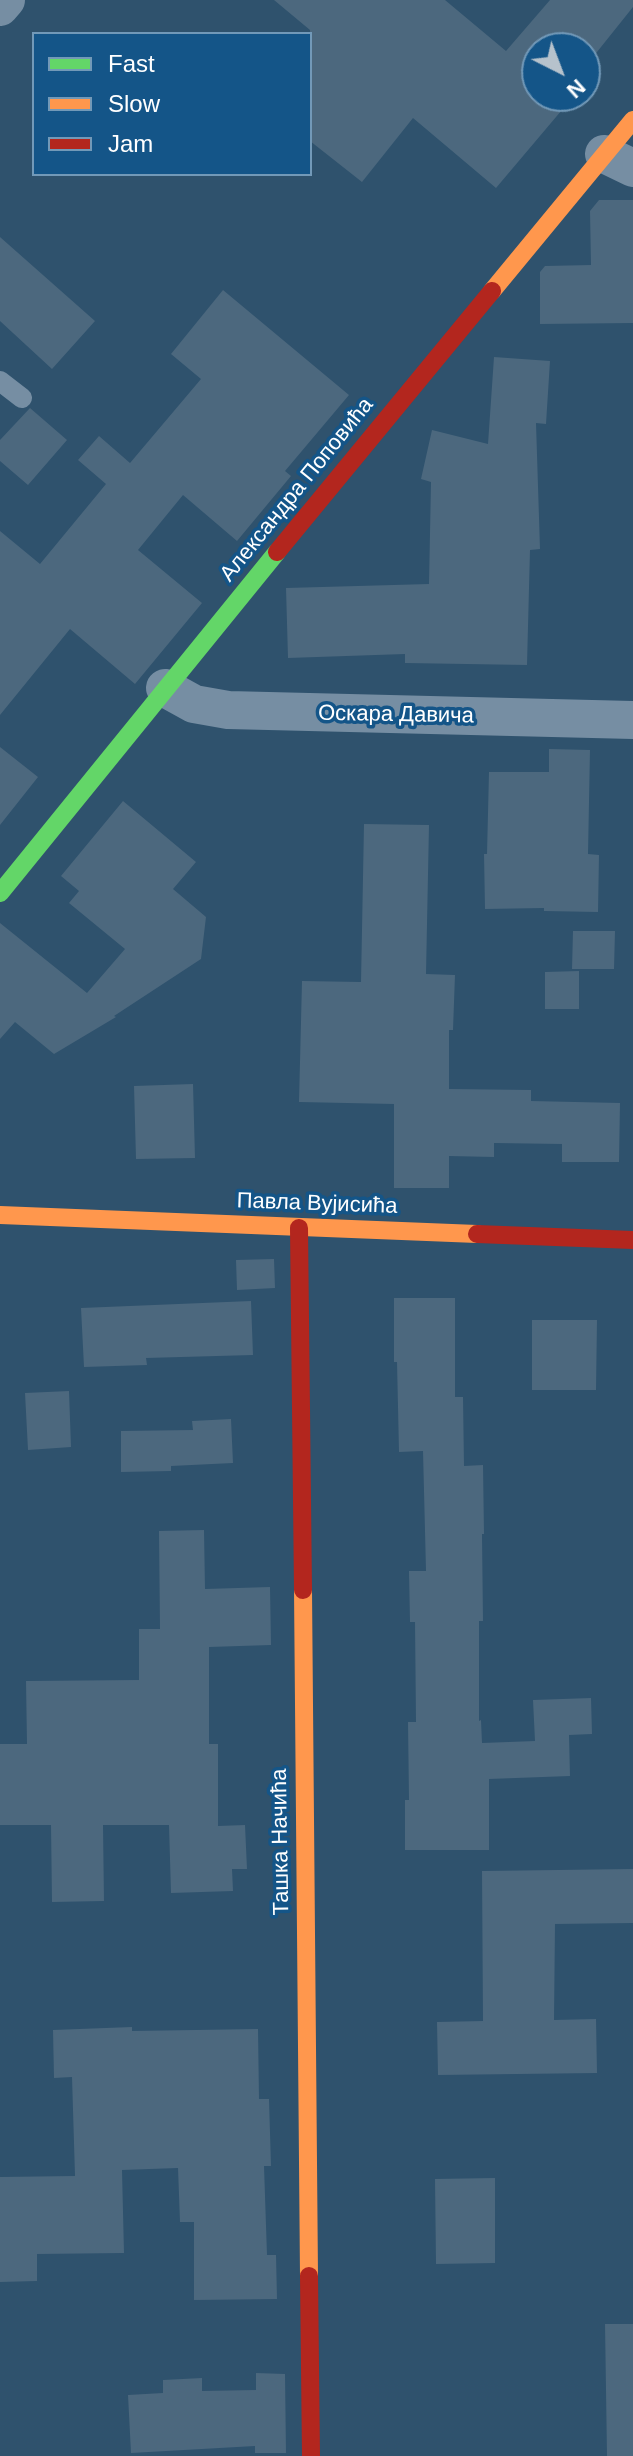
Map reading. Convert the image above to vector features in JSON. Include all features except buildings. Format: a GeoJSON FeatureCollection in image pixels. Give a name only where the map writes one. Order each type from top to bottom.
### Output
{"type":"FeatureCollection","features":[{"type":"Feature","properties":{"kind":"street"},"geometry":{"type":"LineString","coordinates":[[0,7],[6,0]]}},
{"type":"Feature","properties":{"kind":"street","name":"Александра Поповића"},"geometry":{"type":"LineString","coordinates":[[0,893],[165,688],[619,161],[633,120]]}},
{"type":"Feature","properties":{"kind":"street","name":"Оскара Давича"},"geometry":{"type":"LineString","coordinates":[[165,688],[194,704],[228,710],[633,720]]}},
{"type":"Feature","properties":{"kind":"street","name":"Павла Вујисића"},"geometry":{"type":"LineString","coordinates":[[0,1215],[633,1240]]}},
{"type":"Feature","properties":{"kind":"street","name":"Ташка Начића"},"geometry":{"type":"LineString","coordinates":[[299,1228],[311,2456]]}},
{"type":"Feature","properties":{"kind":"lane"},"geometry":{"type":"LineString","coordinates":[[0,381],[22,398]]}},
{"type":"Feature","properties":{"kind":"traffic: fast"},"geometry":{"type":"LineString","coordinates":[[0,893],[277,552]]}},
{"type":"Feature","properties":{"kind":"traffic: slow"},"geometry":{"type":"LineString","coordinates":[[492,291],[633,120]]}},
{"type":"Feature","properties":{"kind":"traffic: slow"},"geometry":{"type":"LineString","coordinates":[[0,1215],[477,1234]]}},
{"type":"Feature","properties":{"kind":"traffic: slow"},"geometry":{"type":"LineString","coordinates":[[303,1590],[309,2276]]}},
{"type":"Feature","properties":{"kind":"traffic: jam"},"geometry":{"type":"LineString","coordinates":[[277,552],[492,291]]}},
{"type":"Feature","properties":{"kind":"traffic: jam"},"geometry":{"type":"LineString","coordinates":[[299,1228],[303,1590]]}},
{"type":"Feature","properties":{"kind":"traffic: jam"},"geometry":{"type":"LineString","coordinates":[[477,1234],[633,1240]]}},
{"type":"Feature","properties":{"kind":"traffic: jam"},"geometry":{"type":"LineString","coordinates":[[309,2276],[311,2456]]}}]}
